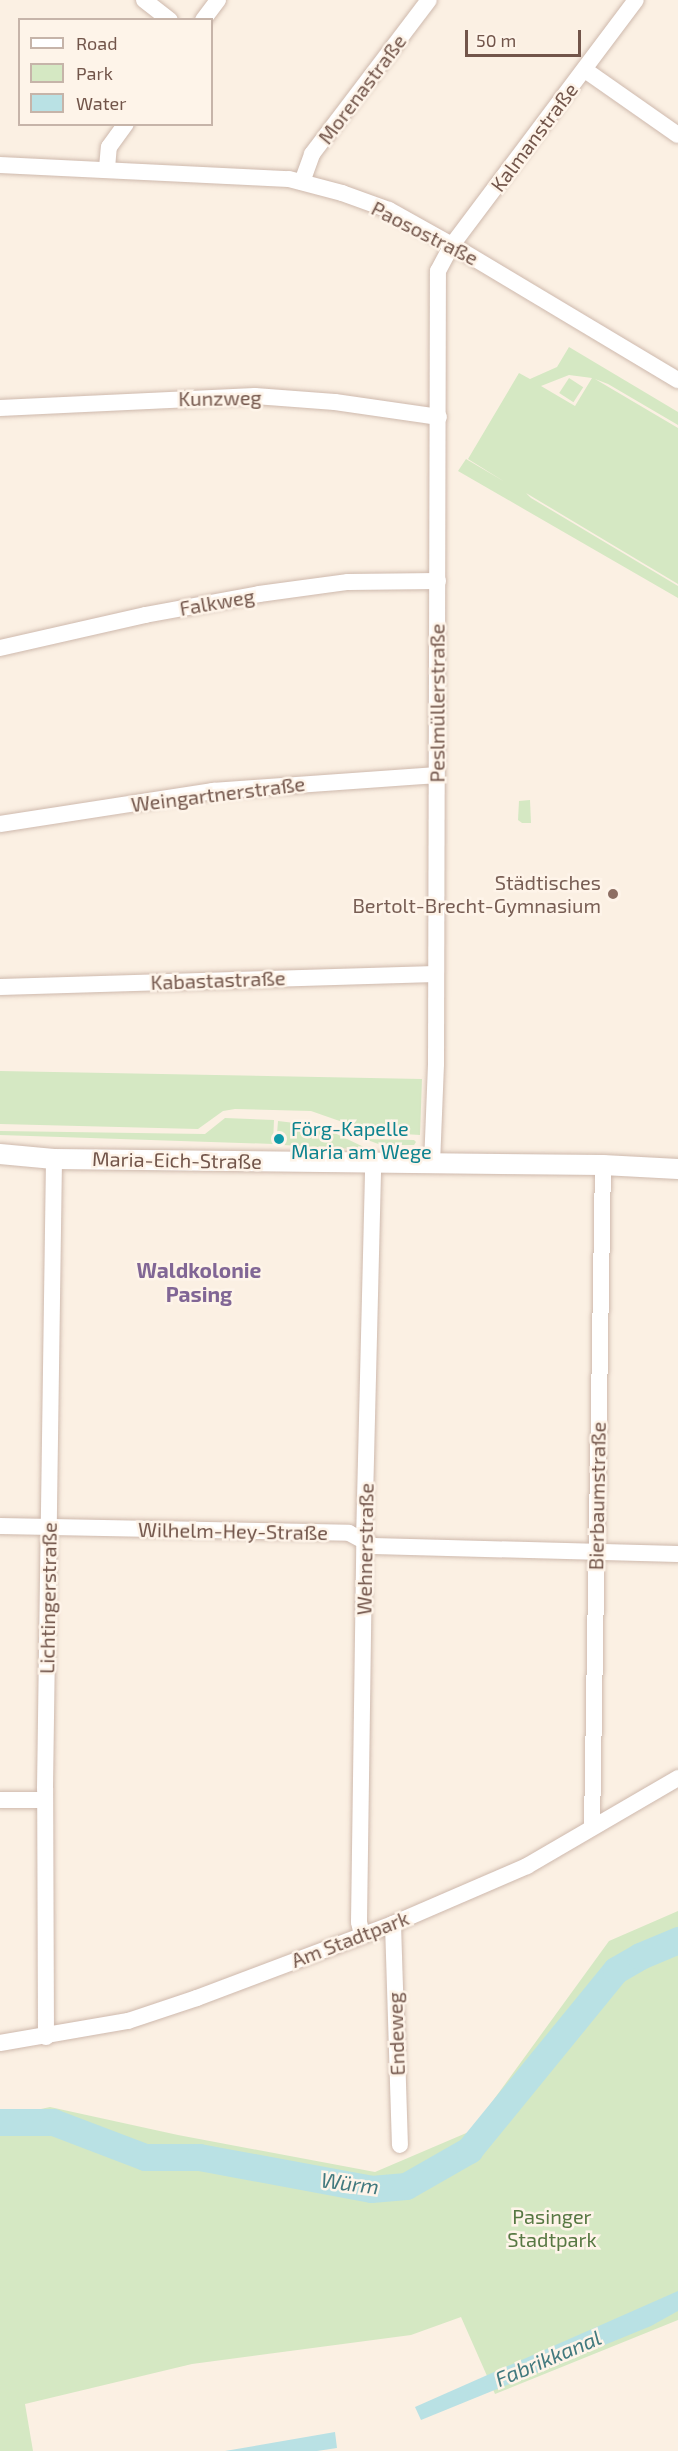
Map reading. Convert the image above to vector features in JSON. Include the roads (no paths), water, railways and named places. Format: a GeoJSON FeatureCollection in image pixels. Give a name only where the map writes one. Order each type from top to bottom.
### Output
{"type":"FeatureCollection","features":[{"type":"Feature","properties":{"kind":"street"},"geometry":{"type":"LineString","coordinates":[[144,0],[167,18]]}},
{"type":"Feature","properties":{"kind":"street"},"geometry":{"type":"LineString","coordinates":[[204,18],[218,0]]}},
{"type":"Feature","properties":{"kind":"street","name":"Morenastraße"},"geometry":{"type":"LineString","coordinates":[[302,182],[312,154],[429,0]]}},
{"type":"Feature","properties":{"kind":"street","name":"Kalmanstraße"},"geometry":{"type":"LineString","coordinates":[[452,245],[636,0]]}},
{"type":"Feature","properties":{"kind":"street"},"geometry":{"type":"LineString","coordinates":[[585,70],[678,135]]}},
{"type":"Feature","properties":{"kind":"street"},"geometry":{"type":"LineString","coordinates":[[107,168],[109,147],[125,126]]}},
{"type":"Feature","properties":{"kind":"street","name":"Paosostraße"},"geometry":{"type":"LineString","coordinates":[[0,165],[107,168],[290,179],[302,182],[389,210],[678,380]]}},
{"type":"Feature","properties":{"kind":"street","name":"Peslmüllerstraße"},"geometry":{"type":"LineString","coordinates":[[432,1164],[436,1064],[438,271],[452,245]]}},
{"type":"Feature","properties":{"kind":"street","name":"Kunzweg"},"geometry":{"type":"LineString","coordinates":[[0,408],[255,396],[335,402],[439,417]]}},
{"type":"Feature","properties":{"kind":"street","name":"Falkweg"},"geometry":{"type":"LineString","coordinates":[[0,648],[145,615],[259,594],[348,582],[438,581]]}},
{"type":"Feature","properties":{"kind":"street","name":"Weingartnerstraße"},"geometry":{"type":"LineString","coordinates":[[0,824],[213,791],[436,775]]}},
{"type":"Feature","properties":{"kind":"street","name":"Kabastastraße"},"geometry":{"type":"LineString","coordinates":[[0,987],[436,974]]}},
{"type":"Feature","properties":{"kind":"street","name":"Maria-Eich-Straße"},"geometry":{"type":"LineString","coordinates":[[0,1154],[54,1159],[603,1165],[678,1169]]}},
{"type":"Feature","properties":{"kind":"street","name":"Lichtingerstraße"},"geometry":{"type":"LineString","coordinates":[[46,2037],[45,1800],[54,1159]]}},
{"type":"Feature","properties":{"kind":"street","name":"Wehnerstraße"},"geometry":{"type":"LineString","coordinates":[[362,1935],[359,1922],[364,1540],[373,1162]]}},
{"type":"Feature","properties":{"kind":"street","name":"Bierbaumstraße"},"geometry":{"type":"LineString","coordinates":[[592,1827],[603,1165]]}},
{"type":"Feature","properties":{"kind":"street","name":"Wilhelm-Hey-Straße"},"geometry":{"type":"LineString","coordinates":[[0,1526],[349,1533],[373,1546],[678,1554]]}},
{"type":"Feature","properties":{"kind":"street","name":"Am Stadtpark"},"geometry":{"type":"LineString","coordinates":[[0,2043],[46,2037],[128,2021],[197,1998],[393,1924],[501,1878],[678,1778]]}},
{"type":"Feature","properties":{"kind":"street"},"geometry":{"type":"LineString","coordinates":[[0,1800],[45,1800]]}},
{"type":"Feature","properties":{"kind":"street","name":"Endeweg"},"geometry":{"type":"LineString","coordinates":[[393,1924],[400,2145]]}},
{"type":"Feature","properties":{"kind":"water","name":"Fabrikkanal"},"geometry":{"type":"Polygon","coordinates":[[[678,2291],[678,2311],[651,2326],[421,2420],[415,2407],[678,2291]]]}},
{"type":"Feature","properties":{"kind":"water"},"geometry":{"type":"Polygon","coordinates":[[[335,2432],[337,2448],[317,2451],[225,2451],[335,2432]]]}},
{"type":"Feature","properties":{"kind":"waterway","name":"Würm"},"geometry":{"type":"LineString","coordinates":[[0,2122],[53,2122],[145,2157],[199,2157],[371,2189],[406,2186],[469,2150],[616,1970],[640,1956],[678,1940]]}},
{"type":"Feature","properties":{"kind":"place","name":"Städtisches Bertolt-Brecht-Gymnasium"},"geometry":{"type":"Point","coordinates":[613,894]}},
{"type":"Feature","properties":{"kind":"place","name":"Förg-Kapelle Maria am Wege"},"geometry":{"type":"Point","coordinates":[279,1139]}},
{"type":"Feature","properties":{"kind":"district","name":"Waldkolonie Pasing"},"geometry":{"type":"Point","coordinates":[199,1282]}},
{"type":"Feature","properties":{"kind":"park label","name":"Pasinger Stadtpark"},"geometry":{"type":"Point","coordinates":[552,2228]}}]}
